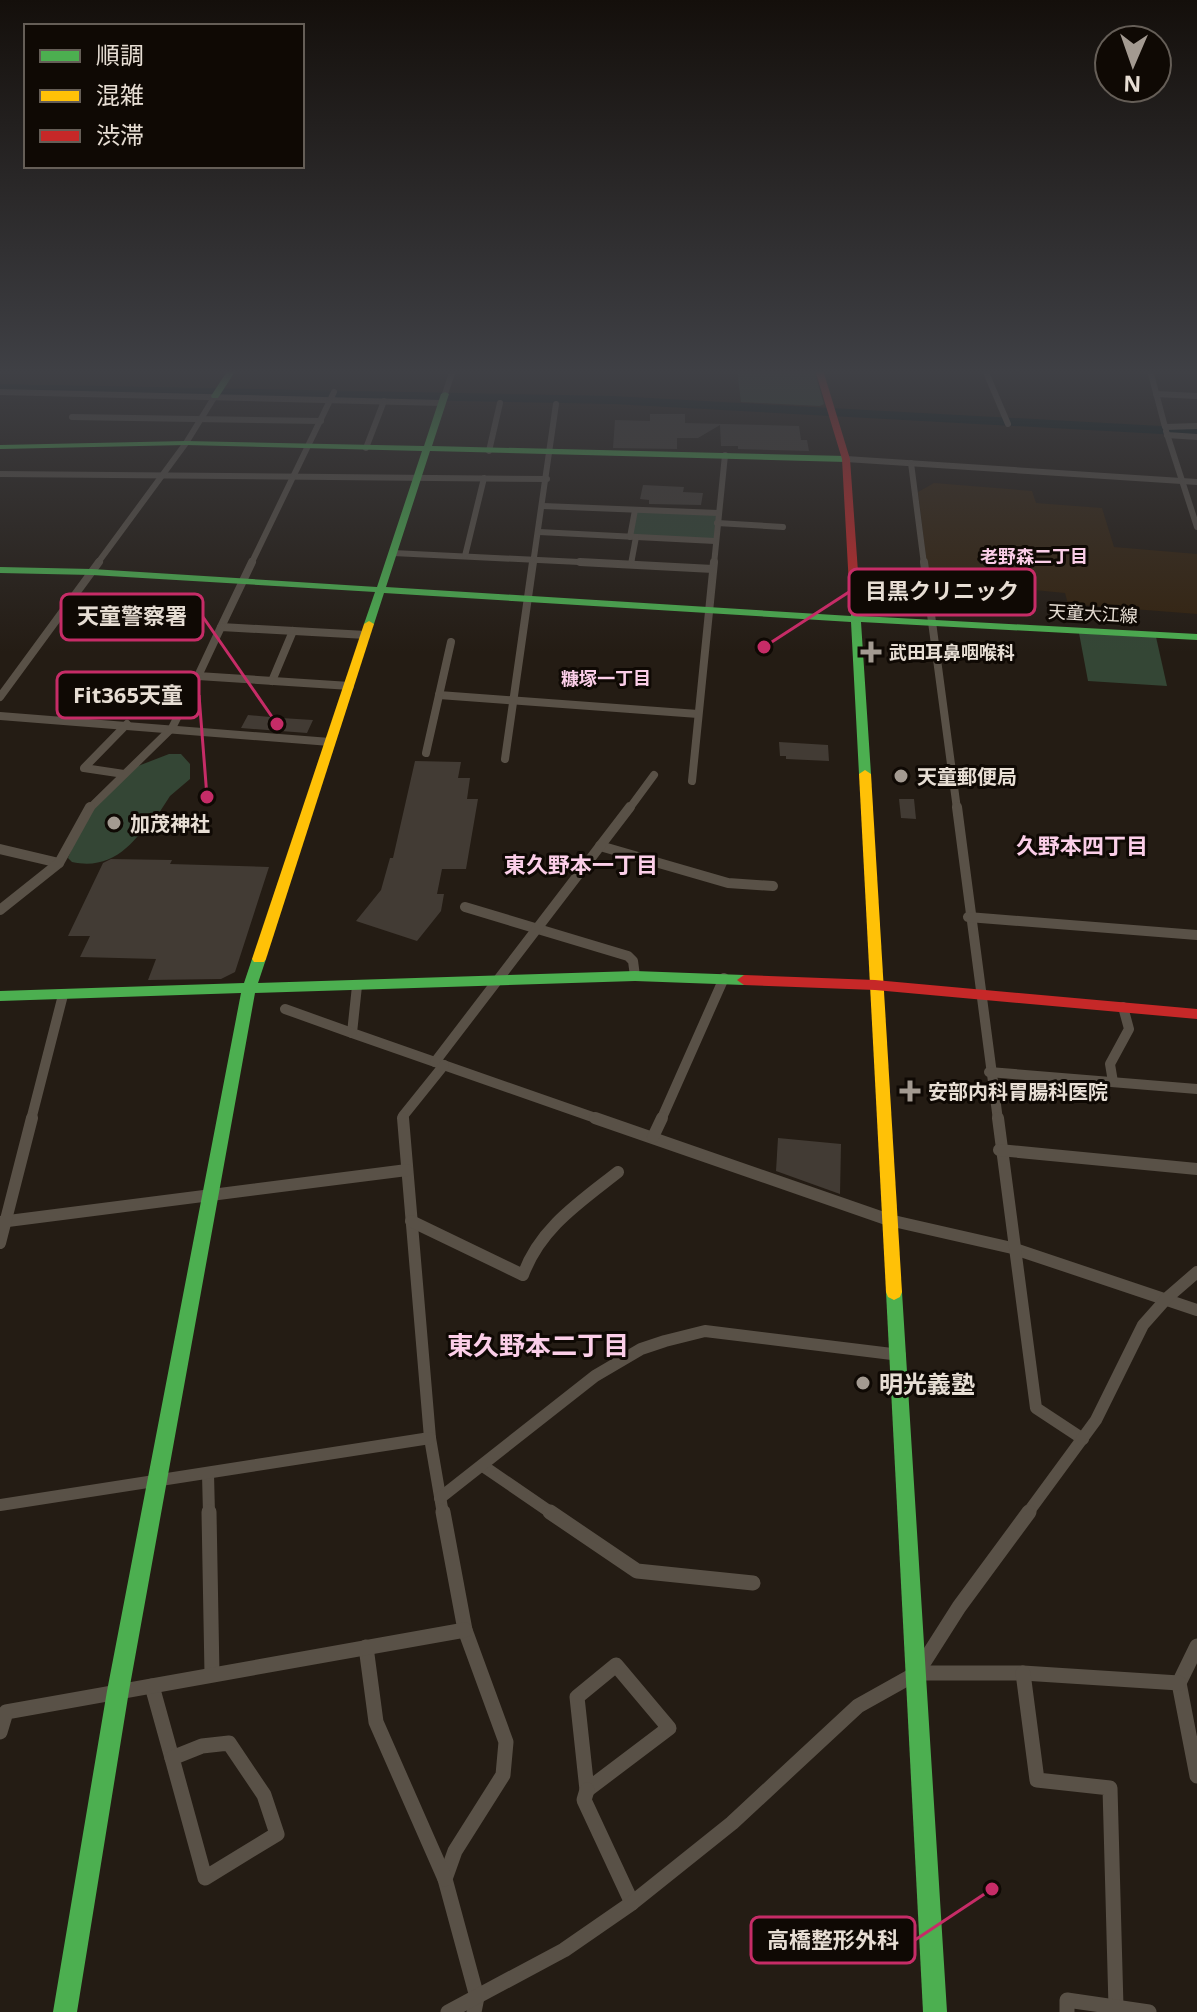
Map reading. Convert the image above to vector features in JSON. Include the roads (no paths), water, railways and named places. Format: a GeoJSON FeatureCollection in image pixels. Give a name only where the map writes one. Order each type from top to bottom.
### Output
{"type":"FeatureCollection","features":[{"type":"Feature","properties":{"kind":"street"},"geometry":{"type":"LineString","coordinates":[[0,697],[170,464]]}},
{"type":"Feature","properties":{"kind":"street"},"geometry":{"type":"LineString","coordinates":[[0,910],[59,863],[82,819],[172,728],[300,464]]}},
{"type":"Feature","properties":{"kind":"street"},"geometry":{"type":"LineString","coordinates":[[65,2012],[118,1691],[249,989],[423,464]]}},
{"type":"Feature","properties":{"kind":"street"},"geometry":{"type":"LineString","coordinates":[[505,759],[549,464]]}},
{"type":"Feature","properties":{"kind":"street"},"geometry":{"type":"LineString","coordinates":[[692,781],[724,464]]}},
{"type":"Feature","properties":{"kind":"street"},"geometry":{"type":"LineString","coordinates":[[846,464],[889,1220],[900,1355],[935,2012]]}},
{"type":"Feature","properties":{"kind":"street"},"geometry":{"type":"LineString","coordinates":[[911,464],[968,917],[1036,1408],[1083,1439]]}},
{"type":"Feature","properties":{"kind":"street"},"geometry":{"type":"LineString","coordinates":[[924,464],[1197,482]]}},
{"type":"Feature","properties":{"kind":"street"},"geometry":{"type":"LineString","coordinates":[[1177,464],[1197,527]]}},
{"type":"Feature","properties":{"kind":"street"},"geometry":{"type":"LineString","coordinates":[[0,474],[547,479]]}},
{"type":"Feature","properties":{"kind":"street"},"geometry":{"type":"LineString","coordinates":[[465,556],[484,478]]}},
{"type":"Feature","properties":{"kind":"street"},"geometry":{"type":"LineString","coordinates":[[543,506],[718,513]]}},
{"type":"Feature","properties":{"kind":"street"},"geometry":{"type":"LineString","coordinates":[[631,565],[635,510]]}},
{"type":"Feature","properties":{"kind":"street"},"geometry":{"type":"LineString","coordinates":[[717,523],[783,527]]}},
{"type":"Feature","properties":{"kind":"street"},"geometry":{"type":"LineString","coordinates":[[539,532],[715,541]]}},
{"type":"Feature","properties":{"kind":"street"},"geometry":{"type":"LineString","coordinates":[[393,553],[713,569]]}},
{"type":"Feature","properties":{"kind":"street"},"geometry":{"type":"LineString","coordinates":[[0,562],[86,568],[92,572]]}},
{"type":"Feature","properties":{"kind":"street"},"geometry":{"type":"LineString","coordinates":[[0,570],[92,572]]}},
{"type":"Feature","properties":{"kind":"street","name":"天童大江線"},"geometry":{"type":"LineString","coordinates":[[92,572],[1197,637]]}},
{"type":"Feature","properties":{"kind":"street"},"geometry":{"type":"LineString","coordinates":[[221,627],[366,635]]}},
{"type":"Feature","properties":{"kind":"street"},"geometry":{"type":"LineString","coordinates":[[272,681],[293,631]]}},
{"type":"Feature","properties":{"kind":"street"},"geometry":{"type":"LineString","coordinates":[[426,753],[451,642]]}},
{"type":"Feature","properties":{"kind":"street"},"geometry":{"type":"LineString","coordinates":[[198,676],[350,686]]}},
{"type":"Feature","properties":{"kind":"street"},"geometry":{"type":"LineString","coordinates":[[439,695],[698,714]]}},
{"type":"Feature","properties":{"kind":"street"},"geometry":{"type":"LineString","coordinates":[[0,716],[330,742]]}},
{"type":"Feature","properties":{"kind":"street"},"geometry":{"type":"LineString","coordinates":[[124,774],[84,768],[127,724]]}},
{"type":"Feature","properties":{"kind":"street"},"geometry":{"type":"LineString","coordinates":[[445,1879],[455,1851],[503,1775],[506,1742],[465,1630],[430,1438],[403,1116],[499,980],[654,775]]}},
{"type":"Feature","properties":{"kind":"street"},"geometry":{"type":"LineString","coordinates":[[600,846],[728,883],[773,886]]}},
{"type":"Feature","properties":{"kind":"street"},"geometry":{"type":"LineString","coordinates":[[0,849],[59,863]]}},
{"type":"Feature","properties":{"kind":"street"},"geometry":{"type":"LineString","coordinates":[[465,907],[628,956],[633,961],[635,976]]}},
{"type":"Feature","properties":{"kind":"street"},"geometry":{"type":"LineString","coordinates":[[968,917],[1197,935]]}},
{"type":"Feature","properties":{"kind":"street"},"geometry":{"type":"LineString","coordinates":[[0,996],[635,976],[875,985],[1197,1014]]}},
{"type":"Feature","properties":{"kind":"street"},"geometry":{"type":"LineString","coordinates":[[653,1137],[724,978]]}},
{"type":"Feature","properties":{"kind":"street"},"geometry":{"type":"LineString","coordinates":[[352,1033],[357,986]]}},
{"type":"Feature","properties":{"kind":"street"},"geometry":{"type":"LineString","coordinates":[[0,1243],[63,995]]}},
{"type":"Feature","properties":{"kind":"street"},"geometry":{"type":"LineString","coordinates":[[1113,1082],[1110,1064],[1129,1029],[1123,1007]]}},
{"type":"Feature","properties":{"kind":"street"},"geometry":{"type":"LineString","coordinates":[[285,1009],[889,1220],[1012,1248],[1197,1310]]}},
{"type":"Feature","properties":{"kind":"street"},"geometry":{"type":"LineString","coordinates":[[989,1072],[1197,1089]]}},
{"type":"Feature","properties":{"kind":"street"},"geometry":{"type":"LineString","coordinates":[[999,1150],[1197,1169]]}},
{"type":"Feature","properties":{"kind":"street"},"geometry":{"type":"LineString","coordinates":[[4,1222],[407,1170]]}},
{"type":"Feature","properties":{"kind":"street"},"geometry":{"type":"LineString","coordinates":[[411,1221],[523,1275],[528,1256],[541,1237],[618,1172]]}},
{"type":"Feature","properties":{"kind":"street"},"geometry":{"type":"LineString","coordinates":[[448,2012],[475,2005],[632,1903],[732,1823],[858,1706],[917,1673],[959,1607],[1096,1420],[1143,1325],[1167,1298],[1197,1272]]}},
{"type":"Feature","properties":{"kind":"street"},"geometry":{"type":"LineString","coordinates":[[440,1498],[595,1376],[641,1349],[665,1341],[705,1331],[900,1355]]}},
{"type":"Feature","properties":{"kind":"street"},"geometry":{"type":"LineString","coordinates":[[0,1505],[157,1483],[430,1438]]}},
{"type":"Feature","properties":{"kind":"street"},"geometry":{"type":"LineString","coordinates":[[483,1466],[637,1571],[753,1583]]}},
{"type":"Feature","properties":{"kind":"street"},"geometry":{"type":"LineString","coordinates":[[208,1474],[212,1674]]}},
{"type":"Feature","properties":{"kind":"street"},"geometry":{"type":"LineString","coordinates":[[0,1732],[6,1712],[465,1630]]}},
{"type":"Feature","properties":{"kind":"street"},"geometry":{"type":"LineString","coordinates":[[1197,1646],[1179,1683],[1195,1752],[1197,1776]]}},
{"type":"Feature","properties":{"kind":"street"},"geometry":{"type":"LineString","coordinates":[[366,1647],[376,1722],[445,1879],[475,2005]]}},
{"type":"Feature","properties":{"kind":"street"},"geometry":{"type":"LineString","coordinates":[[587,1790],[669,1728],[616,1665],[577,1697],[587,1790],[584,1800],[632,1903]]}},
{"type":"Feature","properties":{"kind":"street"},"geometry":{"type":"LineString","coordinates":[[917,1673],[1023,1673],[1179,1683]]}},
{"type":"Feature","properties":{"kind":"street"},"geometry":{"type":"LineString","coordinates":[[1023,1673],[1037,1780],[1110,1788],[1116,2007]]}},
{"type":"Feature","properties":{"kind":"street"},"geometry":{"type":"LineString","coordinates":[[152,1686],[171,1758],[205,1878],[277,1834],[264,1795],[229,1743],[202,1746],[171,1758]]}},
{"type":"Feature","properties":{"kind":"street"},"geometry":{"type":"LineString","coordinates":[[1067,2012],[1067,2000],[1149,2012]]}},
{"type":"Feature","properties":{"kind":"place","name":"目黒クリニック"},"geometry":{"type":"Point","coordinates":[764,647]}},
{"type":"Feature","properties":{"kind":"place","name":"武田耳鼻咽喉科"},"geometry":{"type":"Point","coordinates":[871,652]}},
{"type":"Feature","properties":{"kind":"place","name":"天童警察署"},"geometry":{"type":"Point","coordinates":[277,724]}},
{"type":"Feature","properties":{"kind":"place","name":"天童郵便局"},"geometry":{"type":"Point","coordinates":[901,776]}},
{"type":"Feature","properties":{"kind":"place","name":"Fit365天童"},"geometry":{"type":"Point","coordinates":[207,797]}},
{"type":"Feature","properties":{"kind":"place","name":"加茂神社"},"geometry":{"type":"Point","coordinates":[114,823]}},
{"type":"Feature","properties":{"kind":"place","name":"安部内科胃腸科医院"},"geometry":{"type":"Point","coordinates":[910,1091]}},
{"type":"Feature","properties":{"kind":"place","name":"明光義塾"},"geometry":{"type":"Point","coordinates":[863,1383]}},
{"type":"Feature","properties":{"kind":"place","name":"高橋整形外科"},"geometry":{"type":"Point","coordinates":[992,1889]}},
{"type":"Feature","properties":{"kind":"district","name":"老野森二丁目"},"geometry":{"type":"Point","coordinates":[1034,556]}},
{"type":"Feature","properties":{"kind":"district","name":"糠塚一丁目"},"geometry":{"type":"Point","coordinates":[606,678]}},
{"type":"Feature","properties":{"kind":"district","name":"久野本四丁目"},"geometry":{"type":"Point","coordinates":[1082,845]}},
{"type":"Feature","properties":{"kind":"district","name":"東久野本一丁目"},"geometry":{"type":"Point","coordinates":[581,864]}},
{"type":"Feature","properties":{"kind":"district","name":"東久野本二丁目"},"geometry":{"type":"Point","coordinates":[538,1345]}}]}
